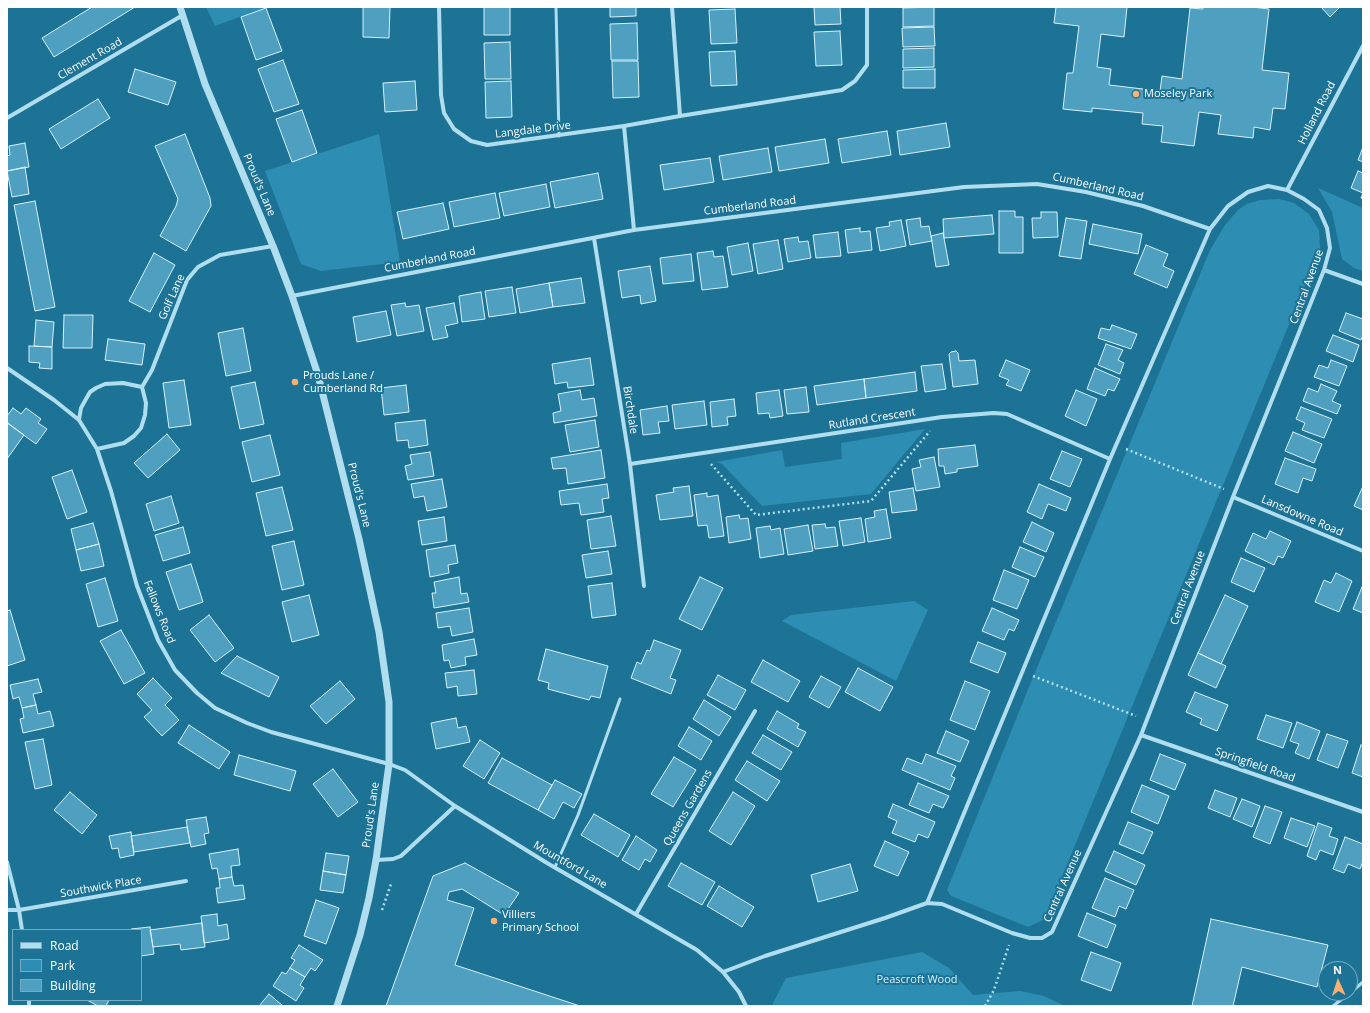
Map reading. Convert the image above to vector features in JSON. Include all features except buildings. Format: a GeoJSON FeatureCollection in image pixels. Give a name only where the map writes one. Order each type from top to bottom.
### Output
{"type":"FeatureCollection","features":[{"type":"Feature","properties":{"kind":"street","name":"Proud's Lane"},"geometry":{"type":"LineString","coordinates":[[180,7],[205,84],[273,246],[292,296],[318,375],[357,532],[379,632],[389,702],[389,764],[376,860],[369,898],[360,935],[337,1006]]}},
{"type":"Feature","properties":{"kind":"street","name":"Langdale Drive"},"geometry":{"type":"LineString","coordinates":[[439,7],[441,95],[444,113],[454,129],[471,141],[487,145],[624,126],[842,90],[855,81],[867,65],[867,7]]}},
{"type":"Feature","properties":{"kind":"street"},"geometry":{"type":"LineString","coordinates":[[672,7],[680,116]]}},
{"type":"Feature","properties":{"kind":"street","name":"Clement Road"},"geometry":{"type":"LineString","coordinates":[[7,118],[183,16]]}},
{"type":"Feature","properties":{"kind":"street","name":"Holland Road"},"geometry":{"type":"LineString","coordinates":[[1287,190],[1360,49],[1363,46]]}},
{"type":"Feature","properties":{"kind":"street"},"geometry":{"type":"LineString","coordinates":[[624,126],[634,230]]}},
{"type":"Feature","properties":{"kind":"street","name":"Cumberland Road"},"geometry":{"type":"LineString","coordinates":[[292,296],[634,230],[964,187],[1037,184],[1086,192],[1143,206],[1210,229]]}},
{"type":"Feature","properties":{"kind":"street","name":"Central Avenue"},"geometry":{"type":"LineString","coordinates":[[723,972],[765,956],[927,903],[942,904],[1012,933],[1030,938],[1042,938],[1052,932],[1141,735],[1234,495],[1324,270],[1330,248],[1327,228],[1319,210],[1304,199],[1287,190],[1268,186],[1248,192],[1228,206],[1210,229],[1110,459],[927,903]]}},
{"type":"Feature","properties":{"kind":"street","name":"Birchdale"},"geometry":{"type":"LineString","coordinates":[[594,238],[630,464],[644,586]]}},
{"type":"Feature","properties":{"kind":"street","name":"Golf Lane"},"geometry":{"type":"LineString","coordinates":[[142,387],[152,370],[187,280],[198,267],[220,255],[273,246]]}},
{"type":"Feature","properties":{"kind":"street"},"geometry":{"type":"LineString","coordinates":[[1324,270],[1363,284]]}},
{"type":"Feature","properties":{"kind":"street","name":"Fellows Road"},"geometry":{"type":"LineString","coordinates":[[7,368],[54,400],[79,420],[97,449],[112,491],[137,586],[158,640],[175,670],[197,693],[215,708],[271,732],[389,764],[404,770],[455,806]]}},
{"type":"Feature","properties":{"kind":"street"},"geometry":{"type":"LineString","coordinates":[[79,420],[81,408],[90,392],[96,388],[105,384],[123,383],[142,387],[146,404],[145,415],[141,428],[134,436],[124,443],[97,449]]}},
{"type":"Feature","properties":{"kind":"street","name":"Rutland Crescent"},"geometry":{"type":"LineString","coordinates":[[630,464],[942,417],[994,413],[1007,414],[1110,459]]}},
{"type":"Feature","properties":{"kind":"street","name":"Lansdowne Road"},"geometry":{"type":"LineString","coordinates":[[1234,495],[1363,551]]}},
{"type":"Feature","properties":{"kind":"street","name":"Queens Gardens"},"geometry":{"type":"LineString","coordinates":[[636,914],[755,711]]}},
{"type":"Feature","properties":{"kind":"street","name":"Springfield Road"},"geometry":{"type":"LineString","coordinates":[[1141,735],[1363,812]]}},
{"type":"Feature","properties":{"kind":"street"},"geometry":{"type":"LineString","coordinates":[[376,860],[392,859],[401,856],[455,806]]}},
{"type":"Feature","properties":{"kind":"street","name":"Mountford Lane"},"geometry":{"type":"LineString","coordinates":[[455,806],[555,867],[697,950],[723,972],[740,992],[746,1006]]}},
{"type":"Feature","properties":{"kind":"street"},"geometry":{"type":"LineString","coordinates":[[7,862],[19,910],[22,929]]}},
{"type":"Feature","properties":{"kind":"street","name":"Southwick Place"},"geometry":{"type":"LineString","coordinates":[[7,910],[19,910],[186,882]]}},
{"type":"Feature","properties":{"kind":"lane"},"geometry":{"type":"LineString","coordinates":[[556,7],[559,136]]}},
{"type":"Feature","properties":{"kind":"lane"},"geometry":{"type":"LineString","coordinates":[[555,867],[578,815],[620,699]]}},
{"type":"Feature","properties":{"kind":"path"},"geometry":{"type":"LineString","coordinates":[[702,453],[756,515],[871,500],[942,417]]}},
{"type":"Feature","properties":{"kind":"path"},"geometry":{"type":"LineString","coordinates":[[1116,445],[1234,495]]}},
{"type":"Feature","properties":{"kind":"path"},"geometry":{"type":"LineString","coordinates":[[1023,672],[1147,720]]}},
{"type":"Feature","properties":{"kind":"path"},"geometry":{"type":"LineString","coordinates":[[985,1006],[994,990],[1012,933]]}},
{"type":"Feature","properties":{"kind":"green space"},"geometry":{"type":"Polygon","coordinates":[[[206,7],[267,7],[215,26],[206,7]]]}},
{"type":"Feature","properties":{"kind":"green space"},"geometry":{"type":"Polygon","coordinates":[[[379,134],[400,262],[321,271],[301,264],[265,171],[379,134]]]}},
{"type":"Feature","properties":{"kind":"green space"},"geometry":{"type":"Polygon","coordinates":[[[1318,188],[1363,208],[1363,271],[1354,268],[1342,259],[1332,212],[1318,188]]]}},
{"type":"Feature","properties":{"kind":"green space"},"geometry":{"type":"Polygon","coordinates":[[[1279,199],[1294,203],[1309,214],[1319,230],[1320,249],[1043,920],[1028,927],[951,896],[947,890],[1029,687],[1210,250],[1225,225],[1239,209],[1247,204],[1260,200],[1279,199]]]}},
{"type":"Feature","properties":{"kind":"green space"},"geometry":{"type":"Polygon","coordinates":[[[925,429],[871,494],[762,506],[722,464],[716,462],[782,450],[785,467],[842,459],[841,443],[925,429]]]}},
{"type":"Feature","properties":{"kind":"green space"},"geometry":{"type":"Polygon","coordinates":[[[914,601],[928,610],[896,681],[782,621],[791,615],[914,601]]]}},
{"type":"Feature","properties":{"kind":"green space","name":"Peascroft Wood"},"geometry":{"type":"Polygon","coordinates":[[[922,952],[949,968],[973,995],[1020,991],[1044,996],[1065,1006],[774,1006],[773,1003],[786,978],[922,952]]]}},
{"type":"Feature","properties":{"kind":"place","name":"Moseley Park"},"geometry":{"type":"Point","coordinates":[1136,94]}},
{"type":"Feature","properties":{"kind":"place","name":"Prouds Lane / Cumberland Rd"},"geometry":{"type":"Point","coordinates":[295,382]}},
{"type":"Feature","properties":{"kind":"place","name":"Villiers Primary School"},"geometry":{"type":"Point","coordinates":[494,921]}}]}
